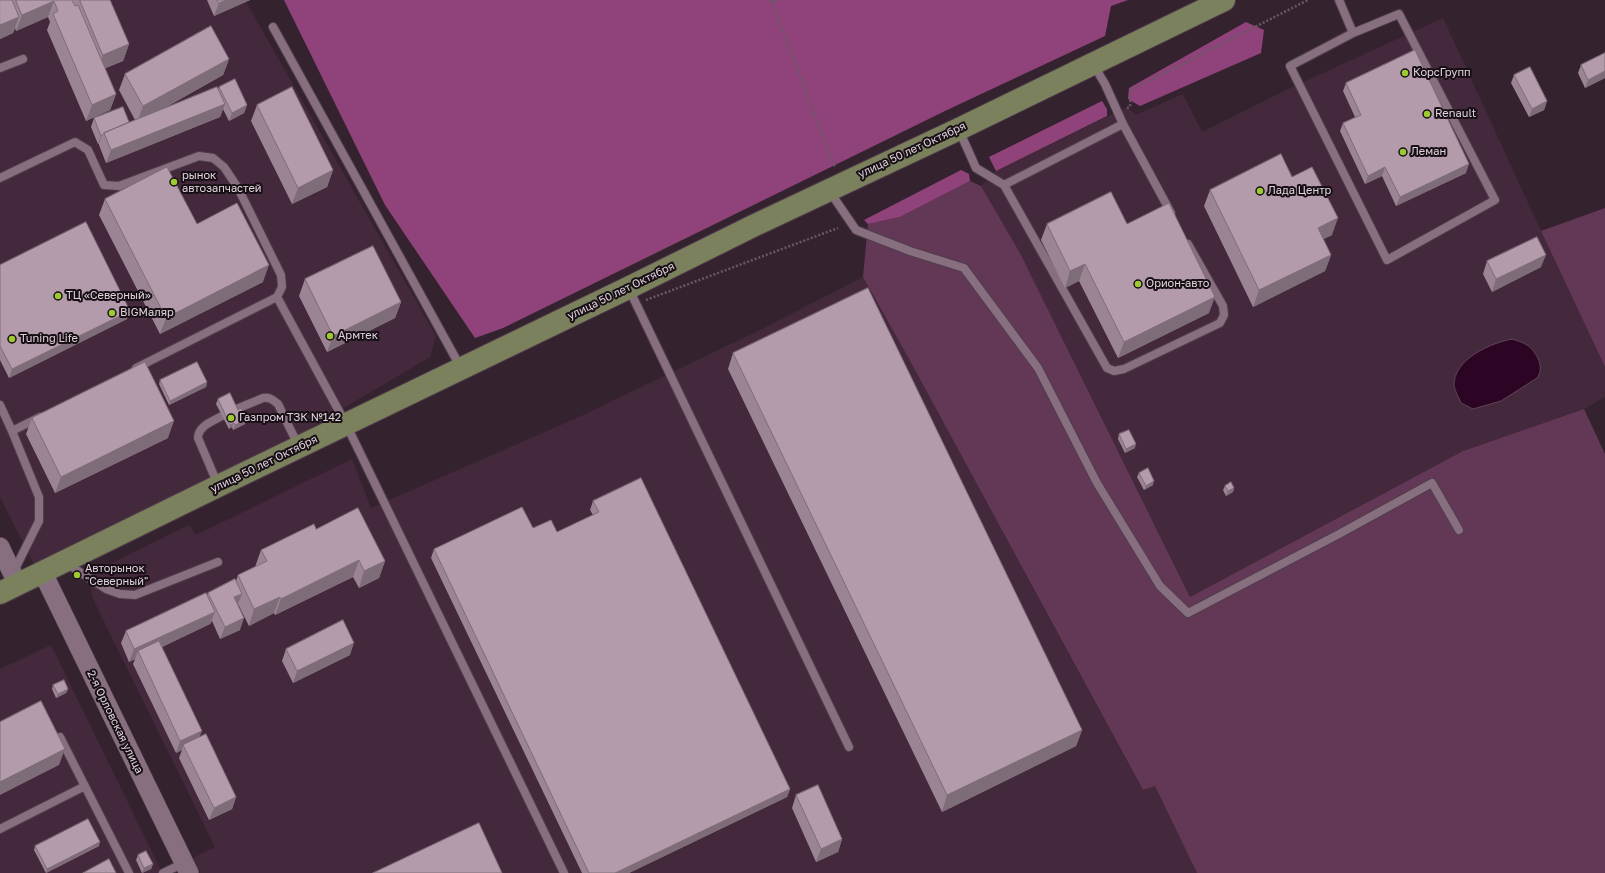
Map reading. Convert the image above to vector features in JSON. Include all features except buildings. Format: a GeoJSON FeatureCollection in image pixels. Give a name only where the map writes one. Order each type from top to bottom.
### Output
{"type":"FeatureCollection","features":[{"type":"Feature","properties":{"kind":"main road","name":"улица 50 лет Октября"},"geometry":{"type":"LineString","coordinates":[[10,584],[42,572],[835,186],[962,137],[1093,63],[1224,0]]}},
{"type":"Feature","properties":{"kind":"street"},"geometry":{"type":"LineString","coordinates":[[0,547],[10,584]]}},
{"type":"Feature","properties":{"kind":"street","name":"2-я Орловская улица"},"geometry":{"type":"LineString","coordinates":[[42,572],[186,868]]}},
{"type":"Feature","properties":{"kind":"lane"},"geometry":{"type":"LineString","coordinates":[[1339,0],[1353,33]]}},
{"type":"Feature","properties":{"kind":"lane"},"geometry":{"type":"LineString","coordinates":[[1399,14],[1495,200],[1387,260],[1290,66],[1353,33],[1399,14]]}},
{"type":"Feature","properties":{"kind":"lane"},"geometry":{"type":"LineString","coordinates":[[273,27],[461,368]]}},
{"type":"Feature","properties":{"kind":"lane"},"geometry":{"type":"LineString","coordinates":[[0,68],[23,59]]}},
{"type":"Feature","properties":{"kind":"lane"},"geometry":{"type":"LineString","coordinates":[[1093,63],[1105,84],[1123,124],[1175,220]]}},
{"type":"Feature","properties":{"kind":"lane"},"geometry":{"type":"LineString","coordinates":[[1004,185],[1123,124]]}},
{"type":"Feature","properties":{"kind":"lane"},"geometry":{"type":"LineString","coordinates":[[962,137],[976,168],[1004,185],[1107,368],[1114,371],[1124,369],[1220,323],[1224,315],[1223,306],[1183,234]]}},
{"type":"Feature","properties":{"kind":"lane"},"geometry":{"type":"LineString","coordinates":[[0,178],[74,142],[88,150],[104,185],[118,186],[199,156],[213,158],[224,167],[238,188],[281,275],[282,287],[277,297],[131,371]]}},
{"type":"Feature","properties":{"kind":"lane"},"geometry":{"type":"LineString","coordinates":[[835,186],[856,230],[910,251],[964,268],[1038,368],[1097,482],[1160,586],[1188,613],[1339,534],[1432,483],[1459,530]]}},
{"type":"Feature","properties":{"kind":"lane"},"geometry":{"type":"LineString","coordinates":[[628,288],[849,747]]}},
{"type":"Feature","properties":{"kind":"lane"},"geometry":{"type":"LineString","coordinates":[[277,297],[346,424],[564,873]]}},
{"type":"Feature","properties":{"kind":"lane"},"geometry":{"type":"LineString","coordinates":[[234,410],[263,398],[267,397],[273,399],[278,404],[299,447]]}},
{"type":"Feature","properties":{"kind":"lane"},"geometry":{"type":"LineString","coordinates":[[0,405],[39,497],[39,521],[10,584]]}},
{"type":"Feature","properties":{"kind":"lane"},"geometry":{"type":"LineString","coordinates":[[12,431],[47,413]]}},
{"type":"Feature","properties":{"kind":"lane"},"geometry":{"type":"LineString","coordinates":[[218,486],[198,438],[198,433],[200,429],[222,416]]}},
{"type":"Feature","properties":{"kind":"lane"},"geometry":{"type":"LineString","coordinates":[[64,561],[106,590],[120,594],[135,595],[218,562]]}},
{"type":"Feature","properties":{"kind":"lane"},"geometry":{"type":"LineString","coordinates":[[60,737],[129,873]]}},
{"type":"Feature","properties":{"kind":"lane"},"geometry":{"type":"LineString","coordinates":[[0,830],[85,786]]}},
{"type":"Feature","properties":{"kind":"lane"},"geometry":{"type":"LineString","coordinates":[[164,873],[186,868]]}},
{"type":"Feature","properties":{"kind":"path"},"geometry":{"type":"LineString","coordinates":[[780,0],[771,1],[835,186]]}},
{"type":"Feature","properties":{"kind":"path"},"geometry":{"type":"LineString","coordinates":[[1116,110],[1130,107],[1131,90],[1308,0]]}},
{"type":"Feature","properties":{"kind":"shaded area","name":"рынок автозапчастей"},"geometry":{"type":"Polygon","coordinates":[[[0,0],[245,0],[436,336],[430,357],[288,441],[34,564],[0,497],[0,0]]]}},
{"type":"Feature","properties":{"kind":"shaded area"},"geometry":{"type":"Polygon","coordinates":[[[284,0],[1128,0],[1111,6],[1105,36],[947,110],[503,328],[475,338],[385,205],[284,0]]]}},
{"type":"Feature","properties":{"kind":"shaded area"},"geometry":{"type":"Polygon","coordinates":[[[1443,18],[1605,367],[1605,397],[1584,409],[1463,451],[1190,597],[1020,253],[981,186],[996,171],[1127,107],[1136,115],[1183,94],[1202,132],[1284,91],[1443,18]]]}},
{"type":"Feature","properties":{"kind":"shaded area"},"geometry":{"type":"Polygon","coordinates":[[[1246,22],[1264,30],[1261,53],[1140,106],[1128,99],[1129,88],[1246,22]]]}},
{"type":"Feature","properties":{"kind":"shaded area"},"geometry":{"type":"Polygon","coordinates":[[[1102,101],[1107,109],[1107,116],[996,171],[989,157],[1102,101]]]}},
{"type":"Feature","properties":{"kind":"shaded area"},"geometry":{"type":"Polygon","coordinates":[[[961,170],[969,174],[970,181],[900,217],[868,224],[864,220],[961,170]]]}},
{"type":"Feature","properties":{"kind":"shaded area"},"geometry":{"type":"Polygon","coordinates":[[[970,181],[981,186],[1020,253],[1190,597],[1463,451],[1584,409],[1605,454],[1605,873],[1197,873],[1155,786],[1143,790],[863,277],[868,224],[900,217],[970,181]]]}},
{"type":"Feature","properties":{"kind":"shaded area"},"geometry":{"type":"Polygon","coordinates":[[[1605,208],[1605,367],[1541,231],[1605,208]]]}},
{"type":"Feature","properties":{"kind":"shaded area"},"geometry":{"type":"Polygon","coordinates":[[[863,277],[1142,789],[1155,785],[1197,873],[200,873],[193,858],[215,847],[93,599],[88,575],[189,525],[196,535],[352,459],[371,508],[579,417],[760,330],[863,277]]]}},
{"type":"Feature","properties":{"kind":"shaded area"},"geometry":{"type":"Polygon","coordinates":[[[1512,339],[1527,345],[1537,356],[1540,370],[1537,378],[1501,401],[1473,409],[1461,403],[1454,386],[1455,376],[1466,360],[1494,344],[1512,339]]]}},
{"type":"Feature","properties":{"kind":"shaded area"},"geometry":{"type":"Polygon","coordinates":[[[51,645],[162,873],[0,873],[0,669],[51,645]]]}},
{"type":"Feature","properties":{"kind":"place","name":"КорсГрупп"},"geometry":{"type":"Point","coordinates":[1405,73]}},
{"type":"Feature","properties":{"kind":"place","name":"Renault"},"geometry":{"type":"Point","coordinates":[1427,114]}},
{"type":"Feature","properties":{"kind":"place","name":"Леман"},"geometry":{"type":"Point","coordinates":[1403,152]}},
{"type":"Feature","properties":{"kind":"place","name":"рынок автозапчастей"},"geometry":{"type":"Point","coordinates":[174,182]}},
{"type":"Feature","properties":{"kind":"place","name":"Лада Центр"},"geometry":{"type":"Point","coordinates":[1260,191]}},
{"type":"Feature","properties":{"kind":"place","name":"Орион-авто"},"geometry":{"type":"Point","coordinates":[1138,284]}},
{"type":"Feature","properties":{"kind":"place","name":"ТЦ «Северный»"},"geometry":{"type":"Point","coordinates":[58,296]}},
{"type":"Feature","properties":{"kind":"place","name":"BIGМаляр"},"geometry":{"type":"Point","coordinates":[112,313]}},
{"type":"Feature","properties":{"kind":"place","name":"Армтек"},"geometry":{"type":"Point","coordinates":[330,336]}},
{"type":"Feature","properties":{"kind":"place","name":"Tuning Life"},"geometry":{"type":"Point","coordinates":[12,339]}},
{"type":"Feature","properties":{"kind":"place","name":"Газпром ТЗК №142"},"geometry":{"type":"Point","coordinates":[231,418]}},
{"type":"Feature","properties":{"kind":"place","name":"Авторынок \"Северный\""},"geometry":{"type":"Point","coordinates":[77,575]}}]}
